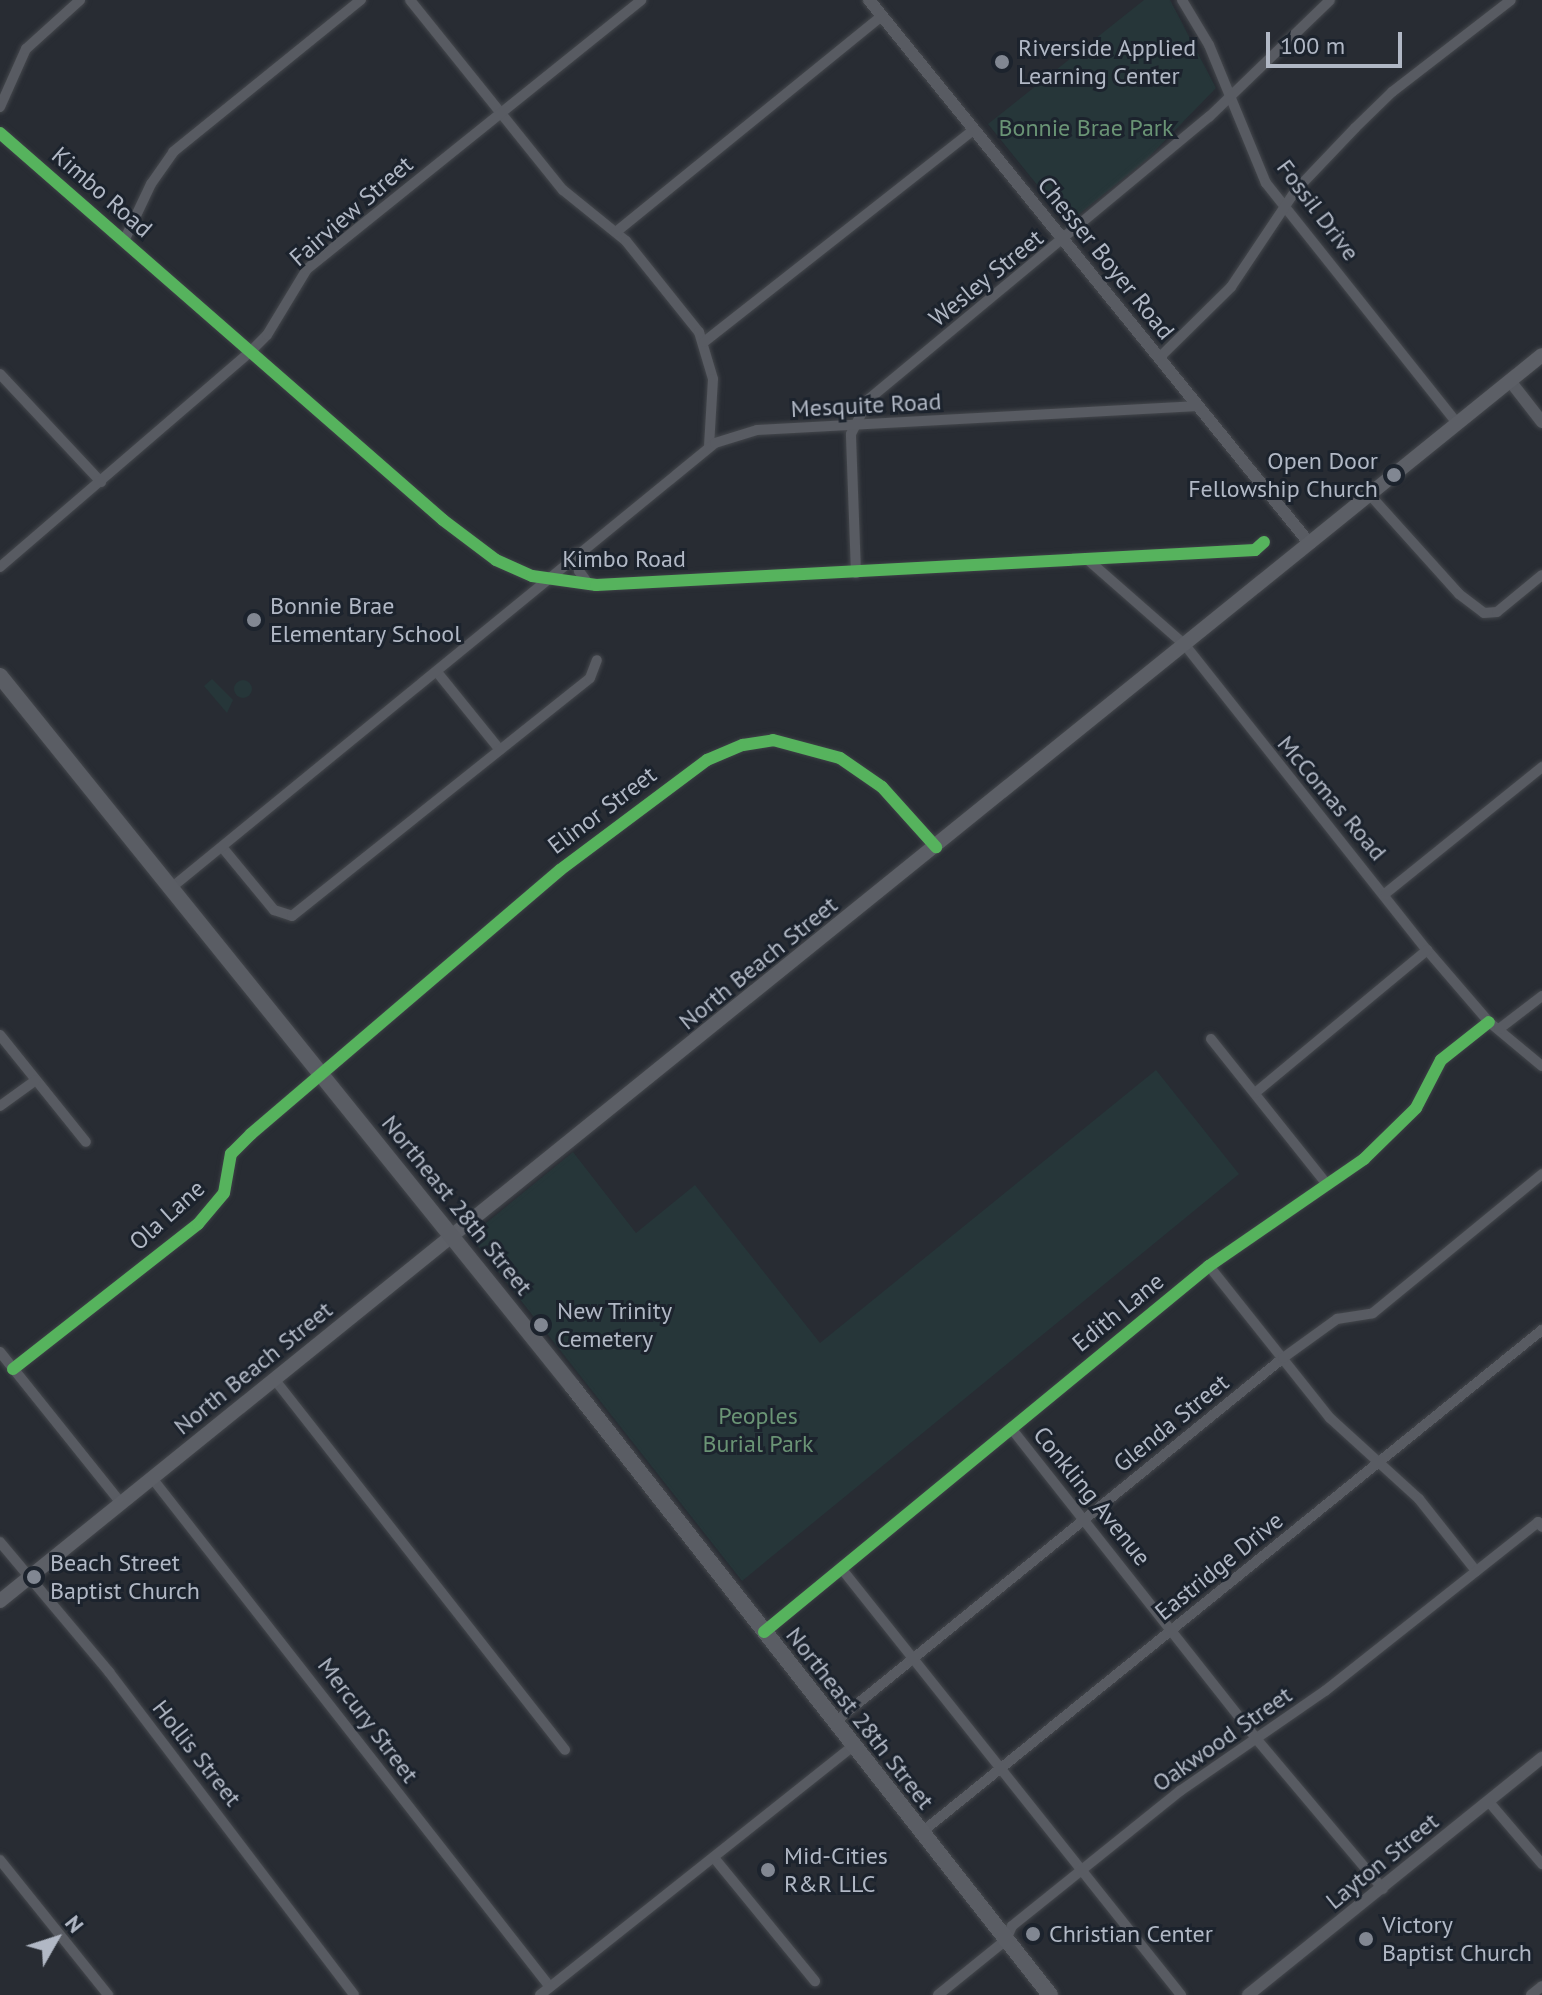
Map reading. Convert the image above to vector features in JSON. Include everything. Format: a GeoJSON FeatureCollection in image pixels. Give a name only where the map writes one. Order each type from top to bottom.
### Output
{"type":"FeatureCollection","features":[{"type":"Feature","properties":{"kind":"main road","name":"North Beach Street"},"geometry":{"type":"LineString","coordinates":[[0,1601],[275,1380],[449,1234],[936,847],[1542,355]]}},
{"type":"Feature","properties":{"kind":"main road","name":"Northeast 28th Street"},"geometry":{"type":"LineString","coordinates":[[0,676],[449,1234],[1050,1995]]}},
{"type":"Feature","properties":{"kind":"street"},"geometry":{"type":"LineString","coordinates":[[0,107],[26,49],[80,0]]}},
{"type":"Feature","properties":{"kind":"street"},"geometry":{"type":"LineString","coordinates":[[124,241],[151,184],[173,152],[361,0]]}},
{"type":"Feature","properties":{"kind":"street"},"geometry":{"type":"LineString","coordinates":[[410,0],[563,190],[616,232],[704,342],[713,379],[709,446]]}},
{"type":"Feature","properties":{"kind":"street","name":"Fairview Street"},"geometry":{"type":"LineString","coordinates":[[0,567],[249,353],[267,335],[307,269],[641,0]]}},
{"type":"Feature","properties":{"kind":"street","name":"Chesser Boyer Road"},"geometry":{"type":"LineString","coordinates":[[869,0],[972,131],[1065,240],[1310,544]]}},
{"type":"Feature","properties":{"kind":"street","name":"Fossil Drive"},"geometry":{"type":"LineString","coordinates":[[1182,0],[1229,92],[1249,148],[1285,207],[1458,424]]}},
{"type":"Feature","properties":{"kind":"street","name":"Wesley Street"},"geometry":{"type":"LineString","coordinates":[[853,427],[877,392],[1065,240],[1209,117],[1229,92],[1330,0]]}},
{"type":"Feature","properties":{"kind":"street"},"geometry":{"type":"LineString","coordinates":[[1159,358],[1231,287],[1285,207],[1392,92],[1511,0]]}},
{"type":"Feature","properties":{"kind":"street"},"geometry":{"type":"LineString","coordinates":[[616,232],[882,16]]}},
{"type":"Feature","properties":{"kind":"street"},"geometry":{"type":"LineString","coordinates":[[704,342],[972,131]]}},
{"type":"Feature","properties":{"kind":"street","name":"Kimbo Road"},"geometry":{"type":"LineString","coordinates":[[0,133],[249,353],[481,550],[508,567],[547,580],[589,585],[856,573],[1255,550],[1264,542]]}},
{"type":"Feature","properties":{"kind":"street"},"geometry":{"type":"LineString","coordinates":[[0,374],[101,482]]}},
{"type":"Feature","properties":{"kind":"street"},"geometry":{"type":"LineString","coordinates":[[1510,381],[1542,422]]}},
{"type":"Feature","properties":{"kind":"street","name":"Mesquite Road"},"geometry":{"type":"LineString","coordinates":[[171,888],[709,446],[749,431],[1198,406]]}},
{"type":"Feature","properties":{"kind":"street"},"geometry":{"type":"LineString","coordinates":[[853,427],[856,573]]}},
{"type":"Feature","properties":{"kind":"street"},"geometry":{"type":"LineString","coordinates":[[1370,495],[1459,594],[1484,613],[1497,612],[1542,575]]}},
{"type":"Feature","properties":{"kind":"street"},"geometry":{"type":"LineString","coordinates":[[577,553],[579,571],[589,585]]}},
{"type":"Feature","properties":{"kind":"street","name":"McComas Road"},"geometry":{"type":"LineString","coordinates":[[1087,559],[1185,645],[1321,823],[1386,893],[1427,950],[1489,1022],[1542,1066]]}},
{"type":"Feature","properties":{"kind":"street"},"geometry":{"type":"LineString","coordinates":[[222,847],[274,910],[292,916],[590,678],[597,660]]}},
{"type":"Feature","properties":{"kind":"street"},"geometry":{"type":"LineString","coordinates":[[437,672],[500,750]]}},
{"type":"Feature","properties":{"kind":"street","name":"Elinor Street"},"geometry":{"type":"LineString","coordinates":[[321,1074],[560,870],[680,778],[743,745],[773,740],[840,758],[882,787],[936,847]]}},
{"type":"Feature","properties":{"kind":"street"},"geometry":{"type":"LineString","coordinates":[[1386,893],[1542,767]]}},
{"type":"Feature","properties":{"kind":"street"},"geometry":{"type":"LineString","coordinates":[[1255,1093],[1427,950]]}},
{"type":"Feature","properties":{"kind":"street"},"geometry":{"type":"LineString","coordinates":[[1499,1029],[1542,996]]}},
{"type":"Feature","properties":{"kind":"street","name":"Edith Lane"},"geometry":{"type":"LineString","coordinates":[[764,1632],[1209,1266],[1325,1182],[1364,1159],[1416,1108],[1441,1060],[1489,1022]]}},
{"type":"Feature","properties":{"kind":"street"},"geometry":{"type":"LineString","coordinates":[[0,1035],[86,1142]]}},
{"type":"Feature","properties":{"kind":"street"},"geometry":{"type":"LineString","coordinates":[[1211,1039],[1325,1182]]}},
{"type":"Feature","properties":{"kind":"street","name":"Ola Lane"},"geometry":{"type":"LineString","coordinates":[[13,1369],[198,1224],[224,1193],[231,1154],[239,1144],[321,1074]]}},
{"type":"Feature","properties":{"kind":"street"},"geometry":{"type":"LineString","coordinates":[[0,1106],[36,1080]]}},
{"type":"Feature","properties":{"kind":"street","name":"Glenda Street"},"geometry":{"type":"LineString","coordinates":[[835,1722],[1283,1358],[1337,1319],[1373,1313],[1542,1174]]}},
{"type":"Feature","properties":{"kind":"street"},"geometry":{"type":"LineString","coordinates":[[1209,1266],[1330,1418],[1419,1499],[1476,1571]]}},
{"type":"Feature","properties":{"kind":"street","name":"Eastridge Drive"},"geometry":{"type":"LineString","coordinates":[[922,1832],[1542,1330]]}},
{"type":"Feature","properties":{"kind":"street"},"geometry":{"type":"LineString","coordinates":[[0,1352],[121,1503]]}},
{"type":"Feature","properties":{"kind":"street"},"geometry":{"type":"LineString","coordinates":[[275,1380],[565,1750]]}},
{"type":"Feature","properties":{"kind":"street","name":"Conkling Avenue"},"geometry":{"type":"LineString","coordinates":[[1011,1428],[1254,1736],[1383,1889]]}},
{"type":"Feature","properties":{"kind":"street","name":"Mercury Street"},"geometry":{"type":"LineString","coordinates":[[152,1478],[550,1987]]}},
{"type":"Feature","properties":{"kind":"street","name":"Oakwood Street"},"geometry":{"type":"LineString","coordinates":[[938,1995],[1006,1940],[1012,1926],[1254,1736],[1325,1691],[1540,1524]]}},
{"type":"Feature","properties":{"kind":"street","name":"Hollis Street"},"geometry":{"type":"LineString","coordinates":[[0,1542],[31,1576],[354,1995]]}},
{"type":"Feature","properties":{"kind":"street"},"geometry":{"type":"LineString","coordinates":[[841,1568],[1181,1995]]}},
{"type":"Feature","properties":{"kind":"street"},"geometry":{"type":"LineString","coordinates":[[540,1995],[715,1859],[853,1746]]}},
{"type":"Feature","properties":{"kind":"street","name":"Layton Street"},"geometry":{"type":"LineString","coordinates":[[1252,1994],[1542,1758]]}},
{"type":"Feature","properties":{"kind":"street"},"geometry":{"type":"LineString","coordinates":[[1489,1802],[1542,1864]]}},
{"type":"Feature","properties":{"kind":"street"},"geometry":{"type":"LineString","coordinates":[[715,1859],[815,1981]]}},
{"type":"Feature","properties":{"kind":"street"},"geometry":{"type":"LineString","coordinates":[[0,1860],[108,1995]]}},
{"type":"Feature","properties":{"kind":"street"},"geometry":{"type":"LineString","coordinates":[[1531,1995],[1542,1986]]}},
{"type":"Feature","properties":{"kind":"green space","name":"Bonnie Brae Park"},"geometry":{"type":"Polygon","coordinates":[[[1144,0],[1170,0],[1216,88],[1146,160],[1068,223],[988,124],[1144,0]]]}},
{"type":"Feature","properties":{"kind":"green space"},"geometry":{"type":"Polygon","coordinates":[[[212,679],[233,700],[227,713],[204,686],[212,679]]]}},
{"type":"Feature","properties":{"kind":"green space"},"geometry":{"type":"Polygon","coordinates":[[[243,680],[252,689],[243,698],[234,689],[243,680]]]}},
{"type":"Feature","properties":{"kind":"green space","name":"Peoples Burial Park"},"geometry":{"type":"Polygon","coordinates":[[[1156,1070],[1239,1174],[742,1581],[470,1236],[573,1152],[636,1233],[695,1185],[820,1343],[1156,1070]]]}},
{"type":"Feature","properties":{"kind":"cycle path"},"geometry":{"type":"LineString","coordinates":[[0,133],[443,520],[496,560],[532,576],[596,585],[1255,550],[1264,542]]}},
{"type":"Feature","properties":{"kind":"cycle path"},"geometry":{"type":"LineString","coordinates":[[13,1369],[198,1224],[224,1193],[231,1154],[251,1134],[560,870],[707,760],[743,745],[773,740],[840,758],[882,787],[936,847]]}},
{"type":"Feature","properties":{"kind":"cycle path"},"geometry":{"type":"LineString","coordinates":[[764,1632],[1209,1266],[1364,1159],[1416,1108],[1441,1060],[1489,1022]]}},
{"type":"Feature","properties":{"kind":"place","name":"Riverside Applied Learning Center"},"geometry":{"type":"Point","coordinates":[1002,62]}},
{"type":"Feature","properties":{"kind":"place","name":"Open Door Fellowship Church"},"geometry":{"type":"Point","coordinates":[1394,475]}},
{"type":"Feature","properties":{"kind":"place","name":"Bonnie Brae Elementary School"},"geometry":{"type":"Point","coordinates":[254,620]}},
{"type":"Feature","properties":{"kind":"place","name":"New Trinity Cemetery"},"geometry":{"type":"Point","coordinates":[541,1325]}},
{"type":"Feature","properties":{"kind":"place","name":"Beach Street Baptist Church"},"geometry":{"type":"Point","coordinates":[34,1577]}},
{"type":"Feature","properties":{"kind":"place","name":"Mid-Cities R&R LLC"},"geometry":{"type":"Point","coordinates":[768,1870]}},
{"type":"Feature","properties":{"kind":"place","name":"Christian Center"},"geometry":{"type":"Point","coordinates":[1033,1934]}},
{"type":"Feature","properties":{"kind":"place","name":"Victory Baptist Church"},"geometry":{"type":"Point","coordinates":[1366,1939]}}]}
